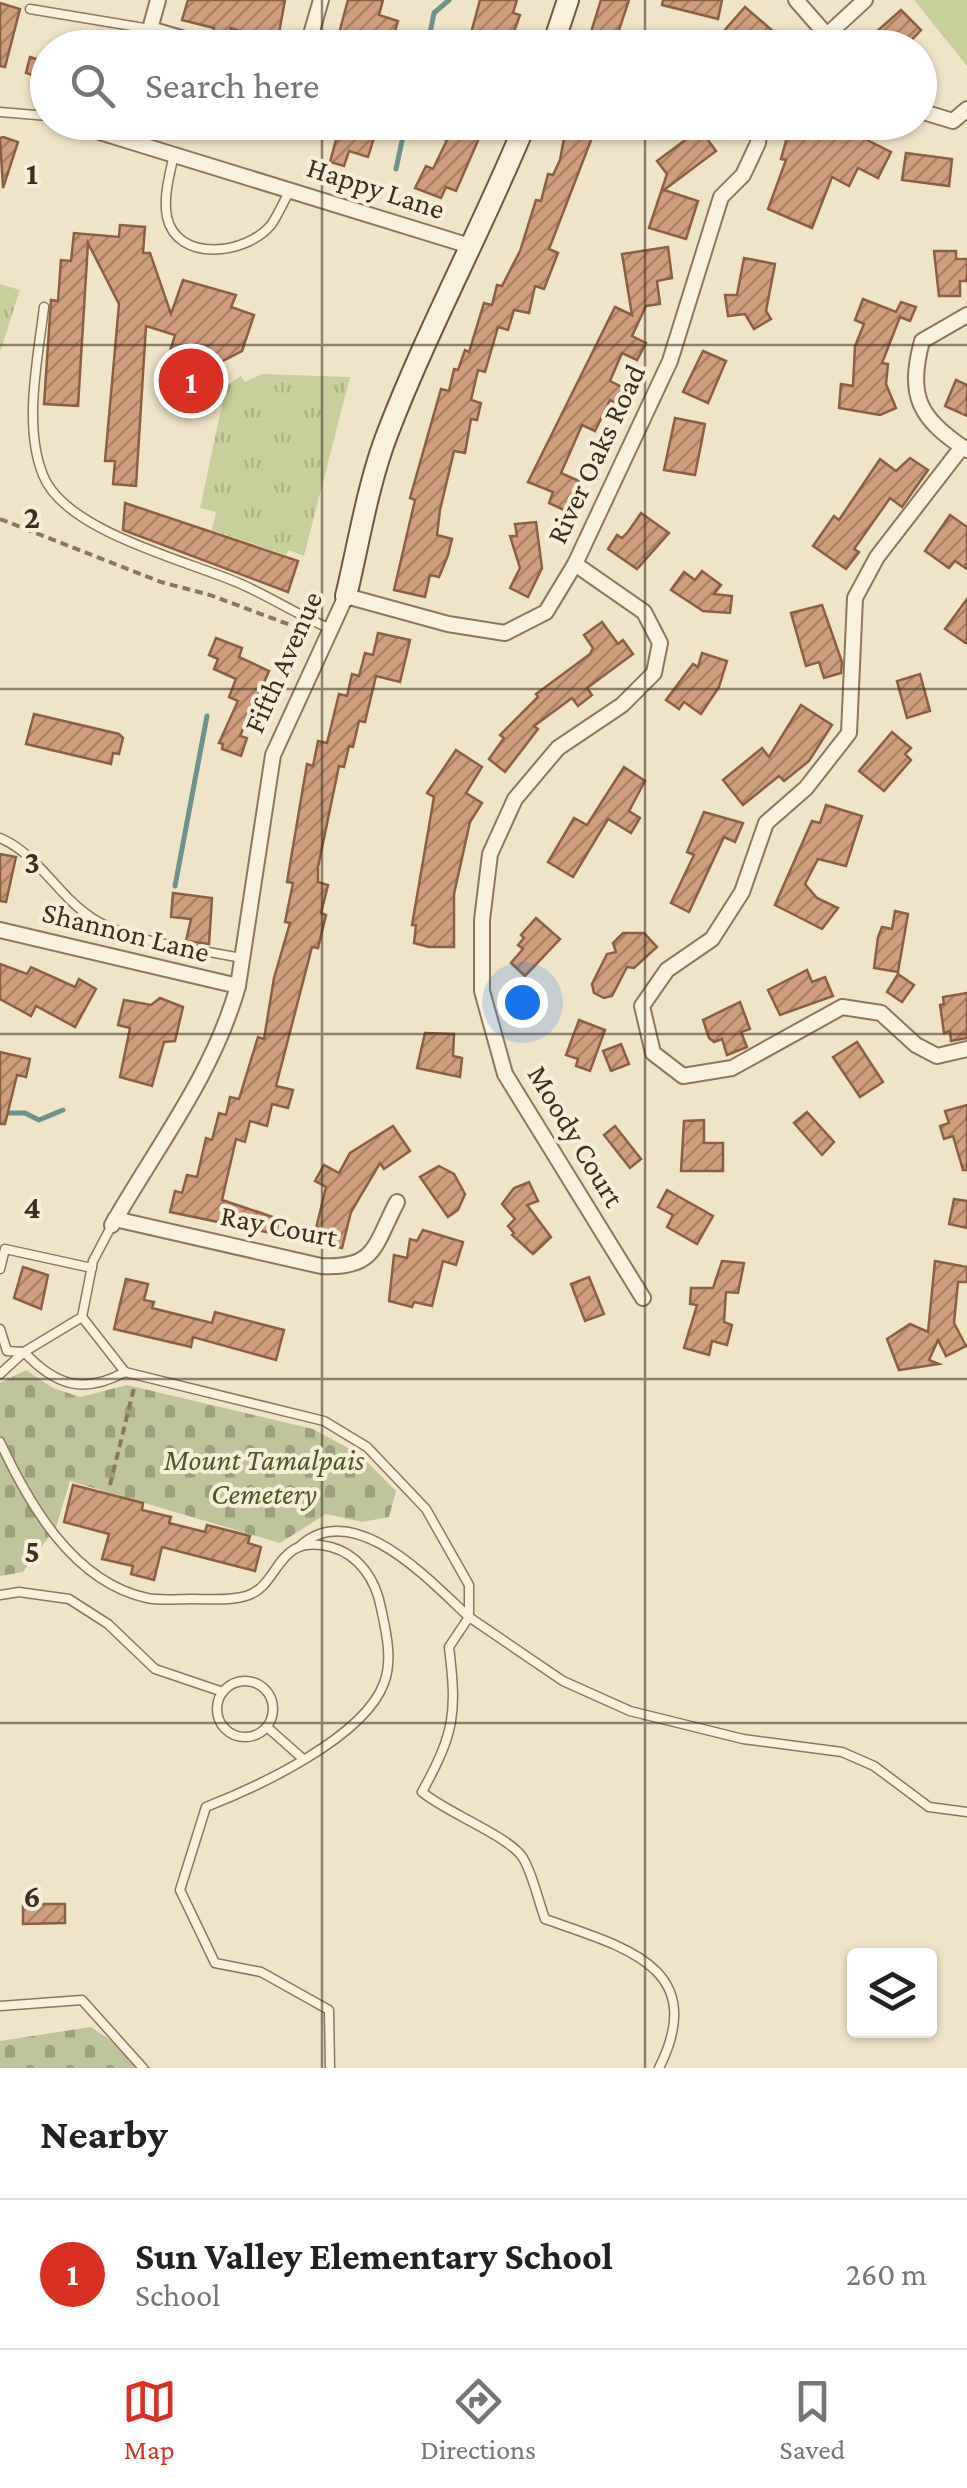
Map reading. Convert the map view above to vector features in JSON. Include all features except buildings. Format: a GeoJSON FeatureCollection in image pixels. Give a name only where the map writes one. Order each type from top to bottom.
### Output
{"type":"FeatureCollection","features":[{"type":"Feature","properties":{"kind":"street"},"geometry":{"type":"LineString","coordinates":[[153,30],[150,29],[158,0]]}},
{"type":"Feature","properties":{"kind":"street"},"geometry":{"type":"LineString","coordinates":[[312,30],[321,0]]}},
{"type":"Feature","properties":{"kind":"street"},"geometry":{"type":"LineString","coordinates":[[558,30],[568,0]]}},
{"type":"Feature","properties":{"kind":"street"},"geometry":{"type":"LineString","coordinates":[[796,0],[822,30]]}},
{"type":"Feature","properties":{"kind":"street"},"geometry":{"type":"LineString","coordinates":[[842,30],[865,0]]}},
{"type":"Feature","properties":{"kind":"street"},"geometry":{"type":"LineString","coordinates":[[937,116],[953,121],[967,109]]}},
{"type":"Feature","properties":{"kind":"street","name":"Happy Lane"},"geometry":{"type":"LineString","coordinates":[[127,140],[470,246]]}},
{"type":"Feature","properties":{"kind":"street","name":"Fifth Avenue"},"geometry":{"type":"LineString","coordinates":[[114,1222],[178,1122],[230,1016],[273,756],[346,596],[386,436],[444,295],[518,140]]}},
{"type":"Feature","properties":{"kind":"street","name":"River Oaks Road"},"geometry":{"type":"LineString","coordinates":[[346,596],[448,624],[505,634],[546,612],[575,564],[670,361],[721,197],[743,175],[758,140]]}},
{"type":"Feature","properties":{"kind":"street"},"geometry":{"type":"LineString","coordinates":[[966,1052],[937,1056],[881,1014],[842,1007],[732,1068],[683,1076],[653,1053],[642,1006],[666,970],[712,939],[742,892],[766,823],[806,788],[849,733],[855,598],[877,558],[965,448],[928,422],[912,378],[922,341],[967,316]]}},
{"type":"Feature","properties":{"kind":"street","name":"Moody Court"},"geometry":{"type":"LineString","coordinates":[[575,564],[644,612],[660,643],[654,673],[622,705],[558,748],[515,798],[490,854],[482,920],[482,992],[504,1074],[642,1298]]}},
{"type":"Feature","properties":{"kind":"street","name":"Shannon Lane"},"geometry":{"type":"LineString","coordinates":[[0,930],[238,986]]}},
{"type":"Feature","properties":{"kind":"street","name":"Ray Court"},"geometry":{"type":"LineString","coordinates":[[114,1222],[321,1266],[350,1268],[368,1256],[397,1202]]}},
{"type":"Feature","properties":{"kind":"lane"},"geometry":{"type":"LineString","coordinates":[[30,9],[150,29]]}},
{"type":"Feature","properties":{"kind":"lane"},"geometry":{"type":"LineString","coordinates":[[0,112],[30,114]]}},
{"type":"Feature","properties":{"kind":"lane"},"geometry":{"type":"LineString","coordinates":[[174,154],[166,214],[182,243],[196,249],[248,242],[270,226],[290,189]]}},
{"type":"Feature","properties":{"kind":"lane"},"geometry":{"type":"LineString","coordinates":[[44,307],[35,444],[41,472],[53,494],[123,541],[241,584],[331,629]]}},
{"type":"Feature","properties":{"kind":"lane"},"geometry":{"type":"LineString","coordinates":[[0,838],[17,845],[93,918],[122,931],[241,958]]}},
{"type":"Feature","properties":{"kind":"lane"},"geometry":{"type":"LineString","coordinates":[[0,1374],[24,1352],[82,1317],[92,1268],[114,1222]]}},
{"type":"Feature","properties":{"kind":"lane"},"geometry":{"type":"LineString","coordinates":[[0,1269],[5,1249],[92,1268]]}},
{"type":"Feature","properties":{"kind":"lane"},"geometry":{"type":"LineString","coordinates":[[82,1317],[125,1372],[324,1421],[366,1447],[426,1509],[470,1586],[469,1618],[448,1647],[456,1709],[437,1765],[422,1792],[445,1811],[506,1842],[522,1857],[545,1919],[608,1941],[667,1979],[677,2004],[676,2036],[660,2068]]}},
{"type":"Feature","properties":{"kind":"lane"},"geometry":{"type":"LineString","coordinates":[[0,1329],[8,1351],[24,1352],[45,1374],[68,1386],[104,1383],[125,1372]]}},
{"type":"Feature","properties":{"kind":"lane"},"geometry":{"type":"LineString","coordinates":[[0,1442],[38,1516],[63,1543],[98,1576],[146,1598],[248,1596],[262,1586],[280,1557],[312,1535],[350,1532],[376,1542],[469,1618],[563,1681],[630,1711],[743,1740],[842,1752],[874,1766],[929,1807],[967,1812]]}},
{"type":"Feature","properties":{"kind":"lane"},"geometry":{"type":"LineString","coordinates":[[300,1546],[330,1547],[359,1563],[377,1587],[388,1658],[385,1682],[373,1703],[353,1724],[259,1786],[206,1807],[180,1890],[215,1963],[261,1972],[329,2010],[330,2068]]}},
{"type":"Feature","properties":{"kind":"lane"},"geometry":{"type":"LineString","coordinates":[[0,1595],[19,1592],[69,1600],[108,1624],[155,1669],[223,1692]]}},
{"type":"Feature","properties":{"kind":"lane"},"geometry":{"type":"LineString","coordinates":[[246,1681],[263,1687],[274,1711],[267,1727],[251,1737],[231,1734],[216,1710],[223,1692],[246,1681]]}},
{"type":"Feature","properties":{"kind":"lane"},"geometry":{"type":"LineString","coordinates":[[267,1727],[302,1758]]}},
{"type":"Feature","properties":{"kind":"lane"},"geometry":{"type":"LineString","coordinates":[[0,2006],[82,2000],[143,2068]]}},
{"type":"Feature","properties":{"kind":"path"},"geometry":{"type":"LineString","coordinates":[[0,519],[161,582],[210,594],[292,626],[304,618]]}},
{"type":"Feature","properties":{"kind":"path"},"geometry":{"type":"LineString","coordinates":[[110,1485],[137,1375]]}},
{"type":"Feature","properties":{"kind":"green space"},"geometry":{"type":"Polygon","coordinates":[[[914,0],[967,0],[967,66],[914,0]]]}},
{"type":"Feature","properties":{"kind":"green space"},"geometry":{"type":"Polygon","coordinates":[[[0,284],[20,290],[0,352],[0,284]]]}},
{"type":"Feature","properties":{"kind":"green space"},"geometry":{"type":"Polygon","coordinates":[[[262,374],[350,377],[304,556],[289,550],[286,555],[212,530],[216,512],[200,508],[226,386],[241,376],[245,382],[262,374]]]}},
{"type":"Feature","properties":{"kind":"green space","name":"Mount Tamalpais Cemetery"},"geometry":{"type":"Polygon","coordinates":[[[26,1370],[53,1388],[80,1397],[127,1385],[313,1429],[359,1454],[396,1491],[389,1517],[362,1522],[326,1514],[280,1543],[70,1481],[56,1527],[23,1572],[0,1576],[0,1383],[26,1370]]]}},
{"type":"Feature","properties":{"kind":"green space"},"geometry":{"type":"Polygon","coordinates":[[[91,2027],[151,2068],[0,2068],[0,2041],[91,2027]]]}},
{"type":"Feature","properties":{"kind":"waterway"},"geometry":{"type":"LineString","coordinates":[[431,30],[434,13],[449,0]]}},
{"type":"Feature","properties":{"kind":"waterway"},"geometry":{"type":"LineString","coordinates":[[396,169],[402,140]]}},
{"type":"Feature","properties":{"kind":"waterway"},"geometry":{"type":"LineString","coordinates":[[175,886],[207,716]]}},
{"type":"Feature","properties":{"kind":"waterway"},"geometry":{"type":"LineString","coordinates":[[0,1113],[25,1113],[39,1120],[63,1110]]}},
{"type":"Feature","properties":{"kind":"place","name":"Sun Valley Elementary School"},"geometry":{"type":"Point","coordinates":[191,381]}}]}
